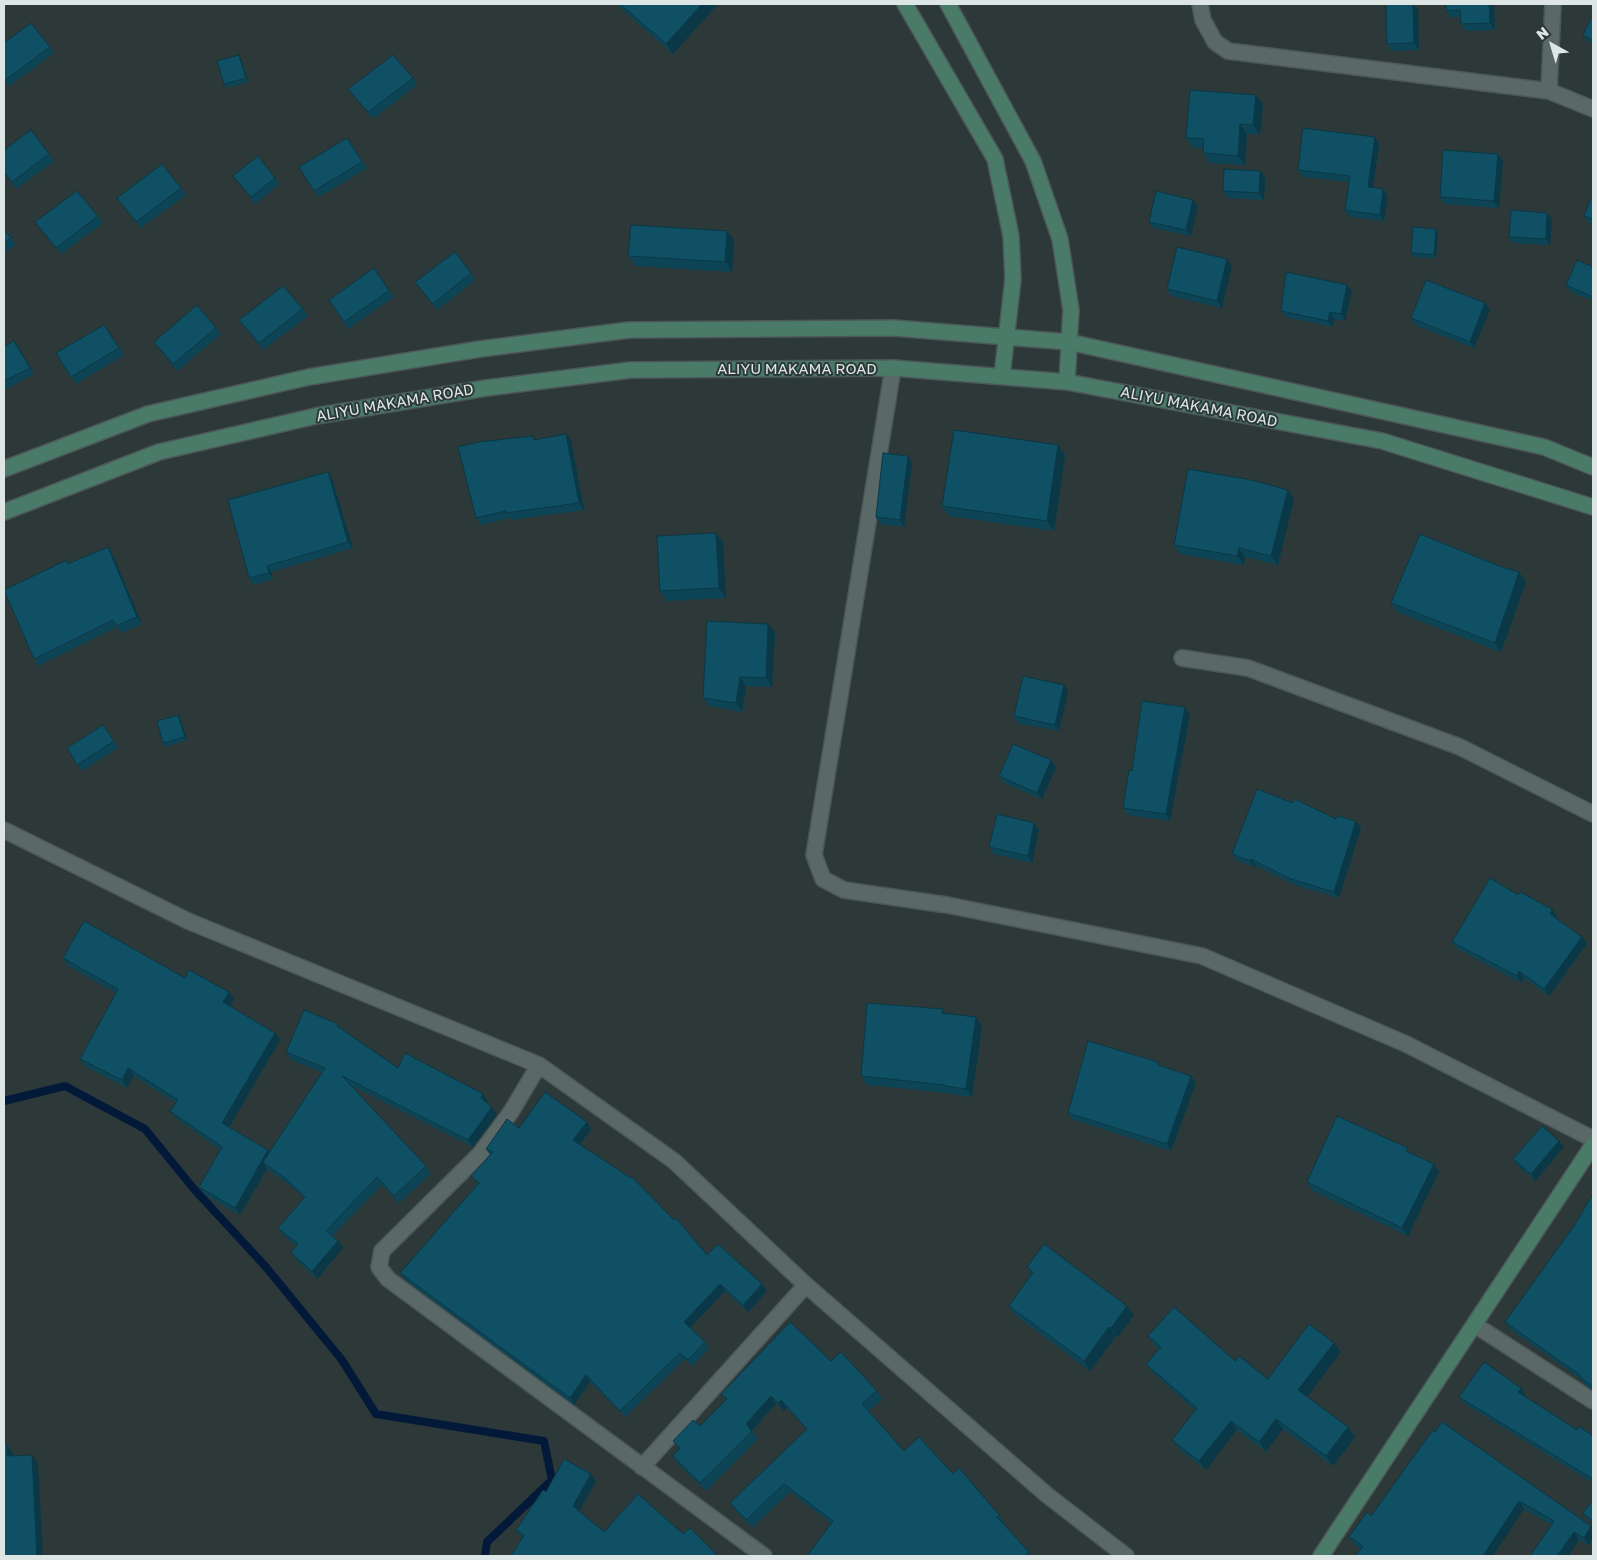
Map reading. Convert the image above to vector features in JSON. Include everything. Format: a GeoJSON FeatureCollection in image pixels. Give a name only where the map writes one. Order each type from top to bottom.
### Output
{"type":"FeatureCollection","features":[{"type":"Feature","properties":{"kind":"street"},"geometry":{"type":"LineString","coordinates":[[905,4],[995,159],[1011,236],[1012,279],[1002,376]]}},
{"type":"Feature","properties":{"kind":"street"},"geometry":{"type":"LineString","coordinates":[[948,4],[1033,160],[1060,239],[1071,310],[1067,382]]}},
{"type":"Feature","properties":{"kind":"street"},"geometry":{"type":"LineString","coordinates":[[1200,4],[1202,20],[1215,42],[1228,52],[1549,91],[1593,109]]}},
{"type":"Feature","properties":{"kind":"street"},"geometry":{"type":"LineString","coordinates":[[1549,91],[1553,4]]}},
{"type":"Feature","properties":{"kind":"street"},"geometry":{"type":"LineString","coordinates":[[4,468],[148,414],[309,377],[480,349],[628,330],[894,328],[1069,342],[1544,447],[1593,467]]}},
{"type":"Feature","properties":{"kind":"street"},"geometry":{"type":"LineString","coordinates":[[893,368],[814,855],[823,879],[844,890],[946,905],[1202,956],[1406,1044],[1593,1138]]}},
{"type":"Feature","properties":{"kind":"street","name":"ALIYU MAKAMA ROAD"},"geometry":{"type":"LineString","coordinates":[[4,512],[159,452],[316,416],[476,389],[631,370],[893,368],[1067,382],[1382,441],[1593,507]]}},
{"type":"Feature","properties":{"kind":"street"},"geometry":{"type":"LineString","coordinates":[[1182,658],[1248,668],[1451,743],[1593,814]]}},
{"type":"Feature","properties":{"kind":"street"},"geometry":{"type":"LineString","coordinates":[[4,830],[188,922],[539,1065],[674,1161],[806,1285],[1047,1495],[1126,1556]]}},
{"type":"Feature","properties":{"kind":"street"},"geometry":{"type":"LineString","coordinates":[[539,1065],[511,1112],[480,1154],[382,1251],[379,1267],[388,1279],[764,1556]]}},
{"type":"Feature","properties":{"kind":"street"},"geometry":{"type":"LineString","coordinates":[[1321,1556],[1475,1326],[1593,1144]]}},
{"type":"Feature","properties":{"kind":"street"},"geometry":{"type":"LineString","coordinates":[[642,1467],[806,1285]]}},
{"type":"Feature","properties":{"kind":"street"},"geometry":{"type":"LineString","coordinates":[[1475,1326],[1593,1402]]}},
{"type":"Feature","properties":{"kind":"building"},"geometry":{"type":"Polygon","coordinates":[[[620,4],[702,4],[666,44],[620,4]]]}},
{"type":"Feature","properties":{"kind":"building"},"geometry":{"type":"Polygon","coordinates":[[[1386,4],[1413,4],[1414,43],[1387,44],[1386,4]]]}},
{"type":"Feature","properties":{"kind":"building"},"geometry":{"type":"Polygon","coordinates":[[[1446,4],[1489,4],[1490,23],[1461,24],[1460,10],[1446,11],[1446,4]]]}},
{"type":"Feature","properties":{"kind":"building"},"geometry":{"type":"Polygon","coordinates":[[[1593,14],[1593,40],[1583,35],[1593,14]]]}},
{"type":"Feature","properties":{"kind":"building"},"geometry":{"type":"Polygon","coordinates":[[[31,23],[50,47],[5,80],[4,43],[31,23]]]}},
{"type":"Feature","properties":{"kind":"building"},"geometry":{"type":"Polygon","coordinates":[[[239,55],[246,78],[224,84],[217,61],[239,55]]]}},
{"type":"Feature","properties":{"kind":"building"},"geometry":{"type":"Polygon","coordinates":[[[393,55],[413,78],[368,112],[348,89],[393,55]]]}},
{"type":"Feature","properties":{"kind":"building"},"geometry":{"type":"Polygon","coordinates":[[[1190,90],[1256,95],[1253,125],[1240,124],[1238,156],[1203,153],[1204,139],[1186,138],[1190,90]]]}},
{"type":"Feature","properties":{"kind":"building"},"geometry":{"type":"Polygon","coordinates":[[[1303,128],[1375,137],[1368,187],[1383,189],[1380,215],[1345,210],[1350,176],[1298,170],[1303,128]]]}},
{"type":"Feature","properties":{"kind":"building"},"geometry":{"type":"Polygon","coordinates":[[[31,130],[49,154],[12,182],[4,172],[4,150],[31,130]]]}},
{"type":"Feature","properties":{"kind":"building"},"geometry":{"type":"Polygon","coordinates":[[[347,138],[362,162],[314,191],[299,167],[347,138]]]}},
{"type":"Feature","properties":{"kind":"building"},"geometry":{"type":"Polygon","coordinates":[[[1443,150],[1498,154],[1494,201],[1440,197],[1443,150]]]}},
{"type":"Feature","properties":{"kind":"building"},"geometry":{"type":"Polygon","coordinates":[[[258,156],[275,178],[251,197],[233,176],[258,156]]]}},
{"type":"Feature","properties":{"kind":"building"},"geometry":{"type":"Polygon","coordinates":[[[162,164],[181,188],[136,222],[117,198],[162,164]]]}},
{"type":"Feature","properties":{"kind":"building"},"geometry":{"type":"Polygon","coordinates":[[[1224,169],[1260,171],[1259,193],[1223,191],[1224,169]]]}},
{"type":"Feature","properties":{"kind":"building"},"geometry":{"type":"Polygon","coordinates":[[[77,191],[98,216],[56,248],[35,222],[77,191]]]}},
{"type":"Feature","properties":{"kind":"building"},"geometry":{"type":"Polygon","coordinates":[[[1156,191],[1193,200],[1186,230],[1149,222],[1156,191]]]}},
{"type":"Feature","properties":{"kind":"building"},"geometry":{"type":"Polygon","coordinates":[[[1593,193],[1593,219],[1584,216],[1593,193]]]}},
{"type":"Feature","properties":{"kind":"building"},"geometry":{"type":"Polygon","coordinates":[[[1511,210],[1547,213],[1546,239],[1509,237],[1511,210]]]}},
{"type":"Feature","properties":{"kind":"building"},"geometry":{"type":"Polygon","coordinates":[[[631,225],[727,231],[725,262],[628,256],[631,225]]]}},
{"type":"Feature","properties":{"kind":"building"},"geometry":{"type":"Polygon","coordinates":[[[1413,227],[1436,229],[1434,255],[1411,253],[1413,227]]]}},
{"type":"Feature","properties":{"kind":"building"},"geometry":{"type":"Polygon","coordinates":[[[4,229],[11,238],[4,243],[4,229]]]}},
{"type":"Feature","properties":{"kind":"building"},"geometry":{"type":"Polygon","coordinates":[[[1177,247],[1227,259],[1217,301],[1167,289],[1177,247]]]}},
{"type":"Feature","properties":{"kind":"building"},"geometry":{"type":"Polygon","coordinates":[[[455,252],[471,273],[433,304],[415,282],[455,252]]]}},
{"type":"Feature","properties":{"kind":"building"},"geometry":{"type":"Polygon","coordinates":[[[1577,260],[1593,267],[1593,297],[1566,285],[1577,260]]]}},
{"type":"Feature","properties":{"kind":"building"},"geometry":{"type":"Polygon","coordinates":[[[374,268],[389,291],[344,322],[329,300],[374,268]]]}},
{"type":"Feature","properties":{"kind":"building"},"geometry":{"type":"Polygon","coordinates":[[[1286,272],[1347,285],[1341,314],[1330,312],[1328,321],[1281,311],[1286,272]]]}},
{"type":"Feature","properties":{"kind":"building"},"geometry":{"type":"Polygon","coordinates":[[[1426,280],[1485,303],[1470,342],[1411,318],[1426,280]]]}},
{"type":"Feature","properties":{"kind":"building"},"geometry":{"type":"Polygon","coordinates":[[[283,286],[303,309],[259,343],[239,320],[283,286]]]}},
{"type":"Feature","properties":{"kind":"building"},"geometry":{"type":"Polygon","coordinates":[[[197,305],[216,328],[173,364],[154,342],[197,305]]]}},
{"type":"Feature","properties":{"kind":"building"},"geometry":{"type":"Polygon","coordinates":[[[104,325],[119,348],[71,377],[56,353],[104,325]]]}},
{"type":"Feature","properties":{"kind":"building"},"geometry":{"type":"Polygon","coordinates":[[[14,341],[30,368],[4,381],[4,347],[14,341]]]}},
{"type":"Feature","properties":{"kind":"building"},"geometry":{"type":"Polygon","coordinates":[[[954,430],[1058,445],[1047,521],[942,506],[954,430]]]}},
{"type":"Feature","properties":{"kind":"building"},"geometry":{"type":"Polygon","coordinates":[[[566,434],[579,503],[506,513],[506,511],[476,518],[458,447],[479,442],[533,436],[534,440],[566,434]]]}},
{"type":"Feature","properties":{"kind":"building"},"geometry":{"type":"Polygon","coordinates":[[[883,453],[908,456],[900,520],[876,517],[883,453]]]}},
{"type":"Feature","properties":{"kind":"building"},"geometry":{"type":"Polygon","coordinates":[[[1188,469],[1251,480],[1288,490],[1271,556],[1239,548],[1237,556],[1174,545],[1188,469]]]}},
{"type":"Feature","properties":{"kind":"building"},"geometry":{"type":"Polygon","coordinates":[[[328,472],[348,542],[267,566],[269,573],[249,578],[228,500],[328,472]]]}},
{"type":"Feature","properties":{"kind":"building"},"geometry":{"type":"Polygon","coordinates":[[[716,533],[719,588],[660,591],[657,536],[716,533]]]}},
{"type":"Feature","properties":{"kind":"building"},"geometry":{"type":"Polygon","coordinates":[[[1420,534],[1499,566],[1519,572],[1495,643],[1391,603],[1420,534]]]}},
{"type":"Feature","properties":{"kind":"building"},"geometry":{"type":"Polygon","coordinates":[[[108,547],[137,617],[116,626],[113,620],[34,659],[4,590],[67,560],[68,564],[108,547]]]}},
{"type":"Feature","properties":{"kind":"building"},"geometry":{"type":"Polygon","coordinates":[[[707,621],[768,624],[766,678],[740,677],[736,703],[703,698],[707,621]]]}},
{"type":"Feature","properties":{"kind":"building"},"geometry":{"type":"Polygon","coordinates":[[[1023,676],[1064,685],[1055,725],[1014,716],[1023,676]]]}},
{"type":"Feature","properties":{"kind":"building"},"geometry":{"type":"Polygon","coordinates":[[[1142,701],[1185,707],[1166,814],[1123,808],[1129,770],[1132,771],[1142,701]]]}},
{"type":"Feature","properties":{"kind":"building"},"geometry":{"type":"Polygon","coordinates":[[[178,715],[185,737],[163,743],[157,721],[178,715]]]}},
{"type":"Feature","properties":{"kind":"building"},"geometry":{"type":"Polygon","coordinates":[[[103,725],[114,741],[77,765],[67,748],[103,725]]]}},
{"type":"Feature","properties":{"kind":"building"},"geometry":{"type":"Polygon","coordinates":[[[1013,744],[1051,760],[1037,793],[999,776],[1013,744]]]}},
{"type":"Feature","properties":{"kind":"building"},"geometry":{"type":"Polygon","coordinates":[[[1257,789],[1293,803],[1295,799],[1336,819],[1337,816],[1356,821],[1334,892],[1291,879],[1251,859],[1250,861],[1232,854],[1257,789]]]}},
{"type":"Feature","properties":{"kind":"building"},"geometry":{"type":"Polygon","coordinates":[[[997,814],[1034,823],[1028,856],[989,847],[997,814]]]}},
{"type":"Feature","properties":{"kind":"building"},"geometry":{"type":"Polygon","coordinates":[[[1490,878],[1518,895],[1520,892],[1552,909],[1550,914],[1582,937],[1544,989],[1519,971],[1517,976],[1452,942],[1490,878]]]}},
{"type":"Feature","properties":{"kind":"building"},"geometry":{"type":"Polygon","coordinates":[[[84,921],[185,978],[189,970],[229,992],[223,1002],[275,1033],[222,1123],[268,1150],[235,1208],[199,1187],[222,1147],[170,1111],[178,1100],[128,1068],[122,1080],[80,1059],[118,989],[63,958],[84,921]]]}},
{"type":"Feature","properties":{"kind":"building"},"geometry":{"type":"Polygon","coordinates":[[[867,1003],[943,1009],[942,1013],[976,1017],[966,1089],[861,1076],[867,1003]]]}},
{"type":"Feature","properties":{"kind":"building"},"geometry":{"type":"Polygon","coordinates":[[[304,1010],[338,1024],[337,1026],[398,1068],[405,1053],[483,1094],[481,1098],[492,1107],[468,1140],[342,1076],[426,1166],[394,1196],[377,1177],[326,1231],[338,1241],[312,1271],[291,1253],[298,1244],[278,1228],[305,1197],[286,1179],[263,1162],[325,1068],[286,1052],[304,1010]]]}},
{"type":"Feature","properties":{"kind":"building"},"geometry":{"type":"Polygon","coordinates":[[[1088,1041],[1158,1062],[1158,1065],[1191,1076],[1167,1144],[1068,1113],[1088,1041]]]}},
{"type":"Feature","properties":{"kind":"building"},"geometry":{"type":"Polygon","coordinates":[[[545,1092],[587,1122],[573,1140],[632,1177],[674,1220],[676,1218],[707,1255],[718,1244],[762,1284],[743,1305],[720,1284],[684,1322],[705,1342],[688,1360],[680,1353],[620,1411],[586,1375],[570,1398],[400,1273],[479,1183],[471,1176],[493,1152],[486,1149],[507,1119],[519,1128],[545,1092]]]}},
{"type":"Feature","properties":{"kind":"building"},"geometry":{"type":"Polygon","coordinates":[[[1337,1116],[1408,1148],[1406,1151],[1434,1164],[1402,1228],[1307,1182],[1337,1116]]]}},
{"type":"Feature","properties":{"kind":"building"},"geometry":{"type":"Polygon","coordinates":[[[1542,1126],[1559,1141],[1531,1174],[1513,1159],[1542,1126]]]}},
{"type":"Feature","properties":{"kind":"building"},"geometry":{"type":"Polygon","coordinates":[[[1593,1194],[1593,1387],[1580,1375],[1505,1322],[1574,1226],[1593,1194]]]}},
{"type":"Feature","properties":{"kind":"building"},"geometry":{"type":"Polygon","coordinates":[[[1044,1244],[1127,1306],[1084,1361],[1009,1306],[1033,1272],[1027,1267],[1044,1244]]]}},
{"type":"Feature","properties":{"kind":"building"},"geometry":{"type":"Polygon","coordinates":[[[1174,1307],[1235,1361],[1239,1356],[1268,1379],[1309,1324],[1334,1343],[1298,1390],[1348,1427],[1326,1456],[1276,1419],[1259,1442],[1231,1421],[1199,1461],[1172,1440],[1197,1408],[1146,1364],[1161,1347],[1148,1336],[1174,1307]]]}},
{"type":"Feature","properties":{"kind":"building"},"geometry":{"type":"Polygon","coordinates":[[[790,1322],[831,1361],[841,1352],[877,1391],[862,1404],[904,1451],[919,1437],[953,1474],[959,1468],[999,1515],[997,1517],[1029,1552],[1026,1554],[1028,1556],[807,1556],[833,1521],[784,1484],[746,1520],[730,1503],[807,1429],[781,1400],[778,1403],[771,1396],[746,1424],[752,1431],[700,1483],[673,1456],[680,1448],[673,1441],[693,1420],[700,1426],[727,1399],[721,1394],[790,1322]]]}},
{"type":"Feature","properties":{"kind":"building"},"geometry":{"type":"Polygon","coordinates":[[[1484,1362],[1521,1388],[1518,1392],[1577,1430],[1579,1426],[1593,1436],[1593,1479],[1459,1397],[1484,1362]]]}},
{"type":"Feature","properties":{"kind":"building"},"geometry":{"type":"Polygon","coordinates":[[[1442,1422],[1591,1526],[1584,1538],[1574,1532],[1557,1556],[1530,1556],[1554,1521],[1519,1501],[1483,1556],[1355,1556],[1363,1546],[1349,1537],[1367,1512],[1371,1516],[1433,1430],[1435,1432],[1442,1422]]]}},
{"type":"Feature","properties":{"kind":"building"},"geometry":{"type":"Polygon","coordinates":[[[4,1444],[7,1445],[7,1456],[32,1455],[37,1556],[4,1556],[4,1444]]]}},
{"type":"Feature","properties":{"kind":"building"},"geometry":{"type":"Polygon","coordinates":[[[564,1459],[591,1474],[573,1506],[604,1532],[638,1494],[683,1534],[690,1528],[718,1556],[511,1556],[524,1535],[516,1530],[543,1490],[546,1492],[564,1459]]]}},
{"type":"Feature","properties":{"kind":"building"},"geometry":{"type":"Polygon","coordinates":[[[1593,1500],[1593,1521],[1583,1513],[1593,1500]]]}},
{"type":"Feature","properties":{"kind":"waterway"},"geometry":{"type":"LineString","coordinates":[[4,1101],[65,1086],[145,1129],[194,1189],[266,1267],[342,1360],[376,1414],[544,1441],[552,1480],[487,1542],[485,1556]]}}]}
